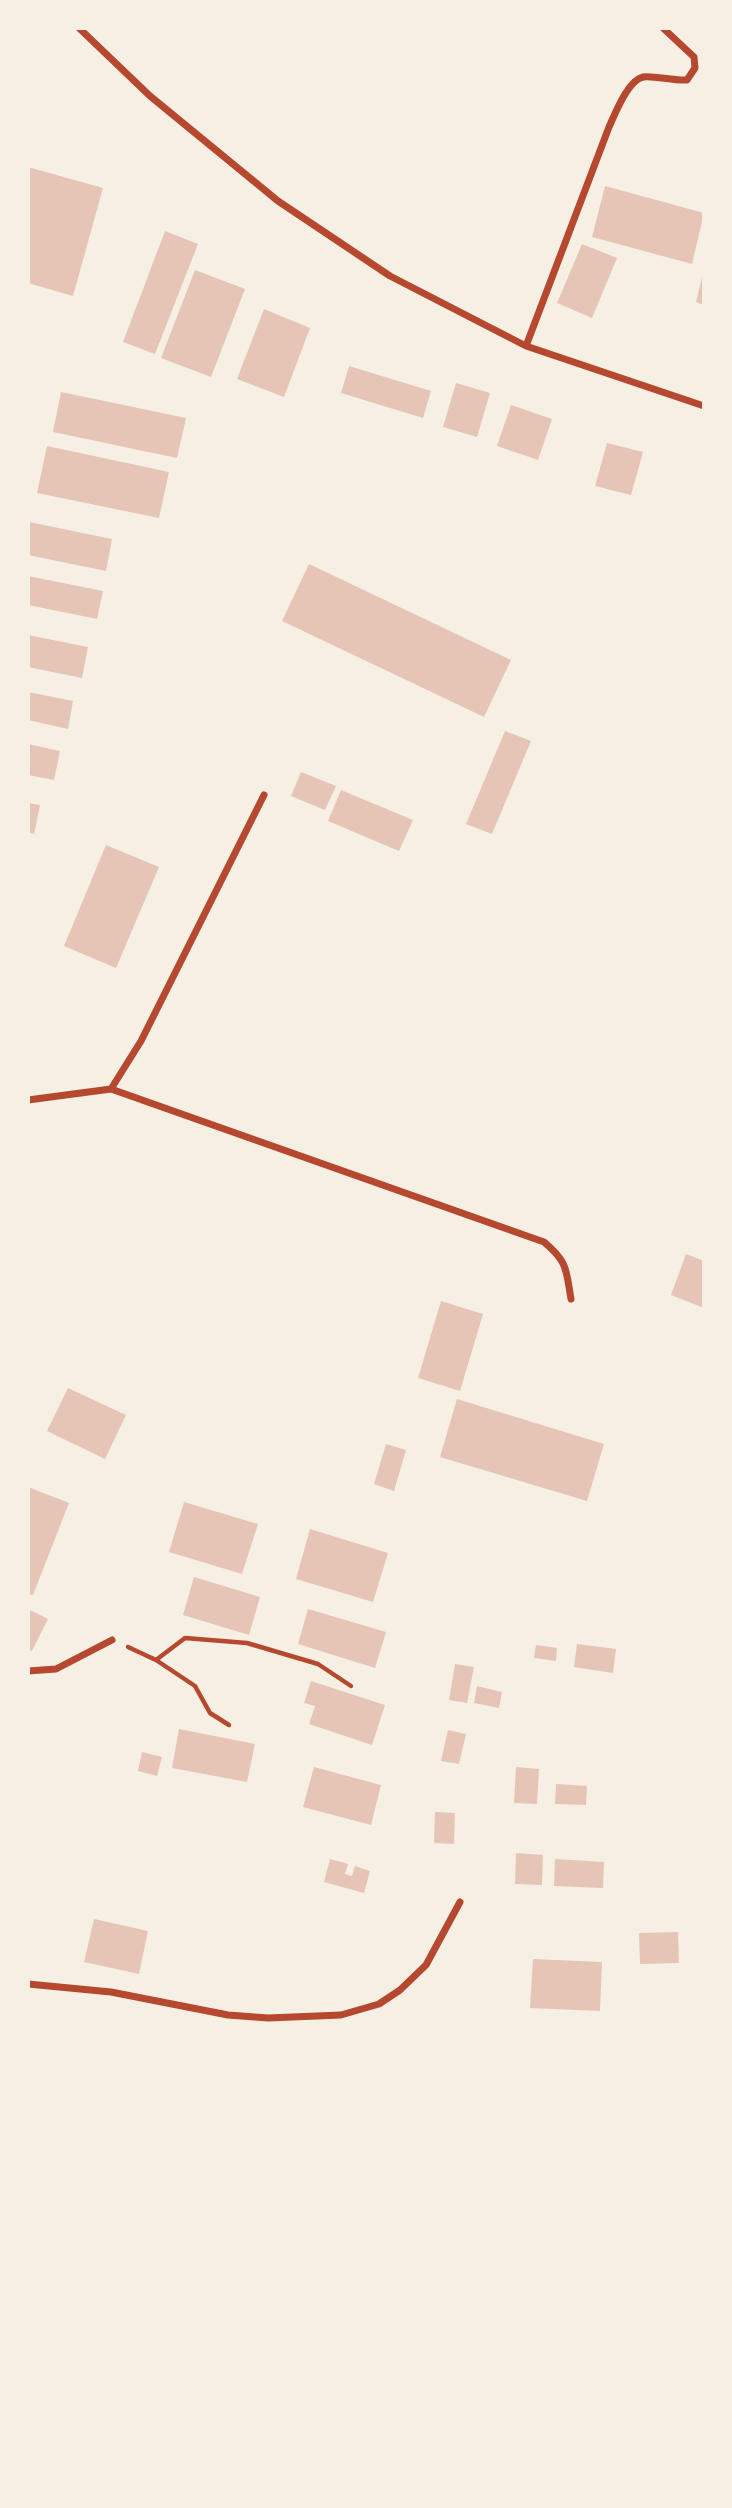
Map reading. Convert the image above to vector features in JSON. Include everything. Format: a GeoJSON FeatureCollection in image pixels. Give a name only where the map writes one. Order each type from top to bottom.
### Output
{"type":"FeatureCollection","features":[{"type":"Feature","properties":{"kind":"street"},"geometry":{"type":"LineString","coordinates":[[79,28],[149,96],[278,201],[390,276],[526,346],[704,406]]}},
{"type":"Feature","properties":{"kind":"street"},"geometry":{"type":"LineString","coordinates":[[526,346],[623,98],[635,81],[643,76],[674,81],[687,80],[695,68],[694,57],[663,28]]}},
{"type":"Feature","properties":{"kind":"street"},"geometry":{"type":"LineString","coordinates":[[111,1089],[141,1041],[264,795]]}},
{"type":"Feature","properties":{"kind":"street"},"geometry":{"type":"LineString","coordinates":[[28,1100],[111,1089],[544,1242],[561,1256],[571,1299]]}},
{"type":"Feature","properties":{"kind":"street"},"geometry":{"type":"LineString","coordinates":[[28,1671],[56,1669],[112,1640]]}},
{"type":"Feature","properties":{"kind":"street"},"geometry":{"type":"LineString","coordinates":[[28,1984],[111,1992],[228,2015],[268,2018],[341,2015],[379,2004],[409,1982],[426,1965],[460,1902]]}},
{"type":"Feature","properties":{"kind":"path"},"geometry":{"type":"LineString","coordinates":[[156,1660],[185,1639],[247,1643],[318,1664],[351,1686]]}},
{"type":"Feature","properties":{"kind":"path"},"geometry":{"type":"LineString","coordinates":[[112,1640],[156,1660],[195,1686],[210,1713],[229,1725]]}},
{"type":"Feature","properties":{"kind":"building"},"geometry":{"type":"Polygon","coordinates":[[[28,167],[103,188],[73,296],[28,283],[28,167]]]}},
{"type":"Feature","properties":{"kind":"building"},"geometry":{"type":"Polygon","coordinates":[[[605,186],[704,213],[692,264],[592,237],[605,186]]]}},
{"type":"Feature","properties":{"kind":"building"},"geometry":{"type":"Polygon","coordinates":[[[165,231],[198,244],[155,354],[123,342],[165,231]]]}},
{"type":"Feature","properties":{"kind":"building"},"geometry":{"type":"Polygon","coordinates":[[[582,244],[617,258],[592,318],[557,303],[582,244]]]}},
{"type":"Feature","properties":{"kind":"building"},"geometry":{"type":"Polygon","coordinates":[[[195,270],[245,289],[211,377],[161,358],[195,270]]]}},
{"type":"Feature","properties":{"kind":"building"},"geometry":{"type":"Polygon","coordinates":[[[704,273],[704,305],[696,302],[704,273]]]}},
{"type":"Feature","properties":{"kind":"building"},"geometry":{"type":"Polygon","coordinates":[[[264,309],[310,328],[284,397],[237,379],[264,309]]]}},
{"type":"Feature","properties":{"kind":"building"},"geometry":{"type":"Polygon","coordinates":[[[349,366],[431,391],[423,418],[341,393],[349,366]]]}},
{"type":"Feature","properties":{"kind":"building"},"geometry":{"type":"Polygon","coordinates":[[[456,383],[490,393],[477,437],[443,427],[456,383]]]}},
{"type":"Feature","properties":{"kind":"building"},"geometry":{"type":"Polygon","coordinates":[[[61,392],[186,418],[177,458],[53,432],[61,392]]]}},
{"type":"Feature","properties":{"kind":"building"},"geometry":{"type":"Polygon","coordinates":[[[511,405],[552,419],[538,460],[497,446],[511,405]]]}},
{"type":"Feature","properties":{"kind":"building"},"geometry":{"type":"Polygon","coordinates":[[[607,443],[643,452],[631,495],[595,486],[607,443]]]}},
{"type":"Feature","properties":{"kind":"building"},"geometry":{"type":"Polygon","coordinates":[[[47,446],[169,472],[159,518],[37,493],[47,446]]]}},
{"type":"Feature","properties":{"kind":"building"},"geometry":{"type":"Polygon","coordinates":[[[29,522],[112,539],[106,571],[28,555],[29,522]]]}},
{"type":"Feature","properties":{"kind":"building"},"geometry":{"type":"Polygon","coordinates":[[[309,564],[511,660],[484,717],[282,621],[309,564]]]}},
{"type":"Feature","properties":{"kind":"building"},"geometry":{"type":"Polygon","coordinates":[[[28,576],[103,591],[97,619],[28,605],[28,576]]]}},
{"type":"Feature","properties":{"kind":"building"},"geometry":{"type":"Polygon","coordinates":[[[28,635],[88,647],[82,678],[28,667],[28,635]]]}},
{"type":"Feature","properties":{"kind":"building"},"geometry":{"type":"Polygon","coordinates":[[[28,692],[73,701],[68,729],[28,720],[28,692]]]}},
{"type":"Feature","properties":{"kind":"building"},"geometry":{"type":"Polygon","coordinates":[[[505,731],[531,741],[492,834],[466,824],[505,731]]]}},
{"type":"Feature","properties":{"kind":"building"},"geometry":{"type":"Polygon","coordinates":[[[28,744],[60,751],[54,780],[28,775],[28,744]]]}},
{"type":"Feature","properties":{"kind":"building"},"geometry":{"type":"Polygon","coordinates":[[[301,772],[336,786],[325,810],[291,796],[301,772]]]}},
{"type":"Feature","properties":{"kind":"building"},"geometry":{"type":"Polygon","coordinates":[[[341,790],[413,820],[399,851],[328,821],[341,790]]]}},
{"type":"Feature","properties":{"kind":"building"},"geometry":{"type":"Polygon","coordinates":[[[28,803],[40,805],[34,834],[28,832],[28,803]]]}},
{"type":"Feature","properties":{"kind":"building"},"geometry":{"type":"Polygon","coordinates":[[[106,845],[159,867],[116,968],[64,946],[106,845]]]}},
{"type":"Feature","properties":{"kind":"building"},"geometry":{"type":"Polygon","coordinates":[[[686,1254],[704,1261],[704,1308],[671,1295],[686,1254]]]}},
{"type":"Feature","properties":{"kind":"building"},"geometry":{"type":"Polygon","coordinates":[[[441,1301],[483,1314],[460,1391],[418,1378],[441,1301]]]}},
{"type":"Feature","properties":{"kind":"building"},"geometry":{"type":"Polygon","coordinates":[[[68,1388],[126,1415],[105,1459],[47,1431],[68,1388]]]}},
{"type":"Feature","properties":{"kind":"building"},"geometry":{"type":"Polygon","coordinates":[[[457,1399],[604,1444],[587,1501],[440,1457],[457,1399]]]}},
{"type":"Feature","properties":{"kind":"building"},"geometry":{"type":"Polygon","coordinates":[[[386,1444],[406,1450],[394,1491],[374,1484],[386,1444]]]}},
{"type":"Feature","properties":{"kind":"building"},"geometry":{"type":"Polygon","coordinates":[[[28,1487],[69,1503],[33,1595],[28,1594],[28,1487]]]}},
{"type":"Feature","properties":{"kind":"building"},"geometry":{"type":"Polygon","coordinates":[[[184,1502],[258,1524],[242,1574],[169,1552],[184,1502]]]}},
{"type":"Feature","properties":{"kind":"building"},"geometry":{"type":"Polygon","coordinates":[[[310,1529],[388,1553],[373,1602],[296,1579],[310,1529]]]}},
{"type":"Feature","properties":{"kind":"building"},"geometry":{"type":"Polygon","coordinates":[[[194,1577],[260,1597],[249,1635],[183,1615],[194,1577]]]}},
{"type":"Feature","properties":{"kind":"building"},"geometry":{"type":"Polygon","coordinates":[[[28,1609],[48,1619],[32,1651],[28,1649],[28,1609]]]}},
{"type":"Feature","properties":{"kind":"building"},"geometry":{"type":"Polygon","coordinates":[[[308,1609],[386,1632],[375,1668],[298,1644],[308,1609]]]}},
{"type":"Feature","properties":{"kind":"building"},"geometry":{"type":"Polygon","coordinates":[[[577,1644],[616,1649],[613,1673],[574,1667],[577,1644]]]}},
{"type":"Feature","properties":{"kind":"building"},"geometry":{"type":"Polygon","coordinates":[[[536,1645],[557,1648],[556,1661],[534,1658],[536,1645]]]}},
{"type":"Feature","properties":{"kind":"building"},"geometry":{"type":"Polygon","coordinates":[[[455,1664],[474,1667],[467,1703],[449,1700],[455,1664]]]}},
{"type":"Feature","properties":{"kind":"building"},"geometry":{"type":"Polygon","coordinates":[[[311,1681],[385,1705],[372,1745],[309,1724],[315,1706],[304,1703],[311,1681]]]}},
{"type":"Feature","properties":{"kind":"building"},"geometry":{"type":"Polygon","coordinates":[[[477,1686],[502,1692],[499,1708],[474,1703],[477,1686]]]}},
{"type":"Feature","properties":{"kind":"building"},"geometry":{"type":"Polygon","coordinates":[[[179,1729],[255,1744],[247,1782],[172,1768],[179,1729]]]}},
{"type":"Feature","properties":{"kind":"building"},"geometry":{"type":"Polygon","coordinates":[[[448,1730],[466,1734],[459,1764],[441,1761],[448,1730]]]}},
{"type":"Feature","properties":{"kind":"building"},"geometry":{"type":"Polygon","coordinates":[[[142,1752],[162,1757],[157,1776],[138,1771],[142,1752]]]}},
{"type":"Feature","properties":{"kind":"building"},"geometry":{"type":"Polygon","coordinates":[[[314,1767],[381,1785],[371,1825],[303,1807],[314,1767]]]}},
{"type":"Feature","properties":{"kind":"building"},"geometry":{"type":"Polygon","coordinates":[[[516,1767],[539,1769],[537,1804],[514,1803],[516,1767]]]}},
{"type":"Feature","properties":{"kind":"building"},"geometry":{"type":"Polygon","coordinates":[[[556,1784],[587,1786],[586,1805],[555,1804],[556,1784]]]}},
{"type":"Feature","properties":{"kind":"building"},"geometry":{"type":"Polygon","coordinates":[[[435,1812],[455,1813],[454,1844],[434,1843],[435,1812]]]}},
{"type":"Feature","properties":{"kind":"building"},"geometry":{"type":"Polygon","coordinates":[[[516,1853],[543,1855],[542,1885],[515,1884],[516,1853]]]}},
{"type":"Feature","properties":{"kind":"building"},"geometry":{"type":"Polygon","coordinates":[[[330,1859],[348,1864],[345,1874],[352,1876],[355,1866],[370,1871],[364,1893],[324,1882],[330,1859]]]}},
{"type":"Feature","properties":{"kind":"building"},"geometry":{"type":"Polygon","coordinates":[[[555,1859],[604,1862],[603,1888],[554,1886],[555,1859]]]}},
{"type":"Feature","properties":{"kind":"building"},"geometry":{"type":"Polygon","coordinates":[[[94,1919],[148,1931],[139,1974],[84,1962],[94,1919]]]}},
{"type":"Feature","properties":{"kind":"building"},"geometry":{"type":"Polygon","coordinates":[[[678,1932],[679,1963],[640,1964],[639,1933],[678,1932]]]}},
{"type":"Feature","properties":{"kind":"building"},"geometry":{"type":"Polygon","coordinates":[[[533,1959],[602,1962],[600,2011],[530,2008],[533,1959]]]}}]}
